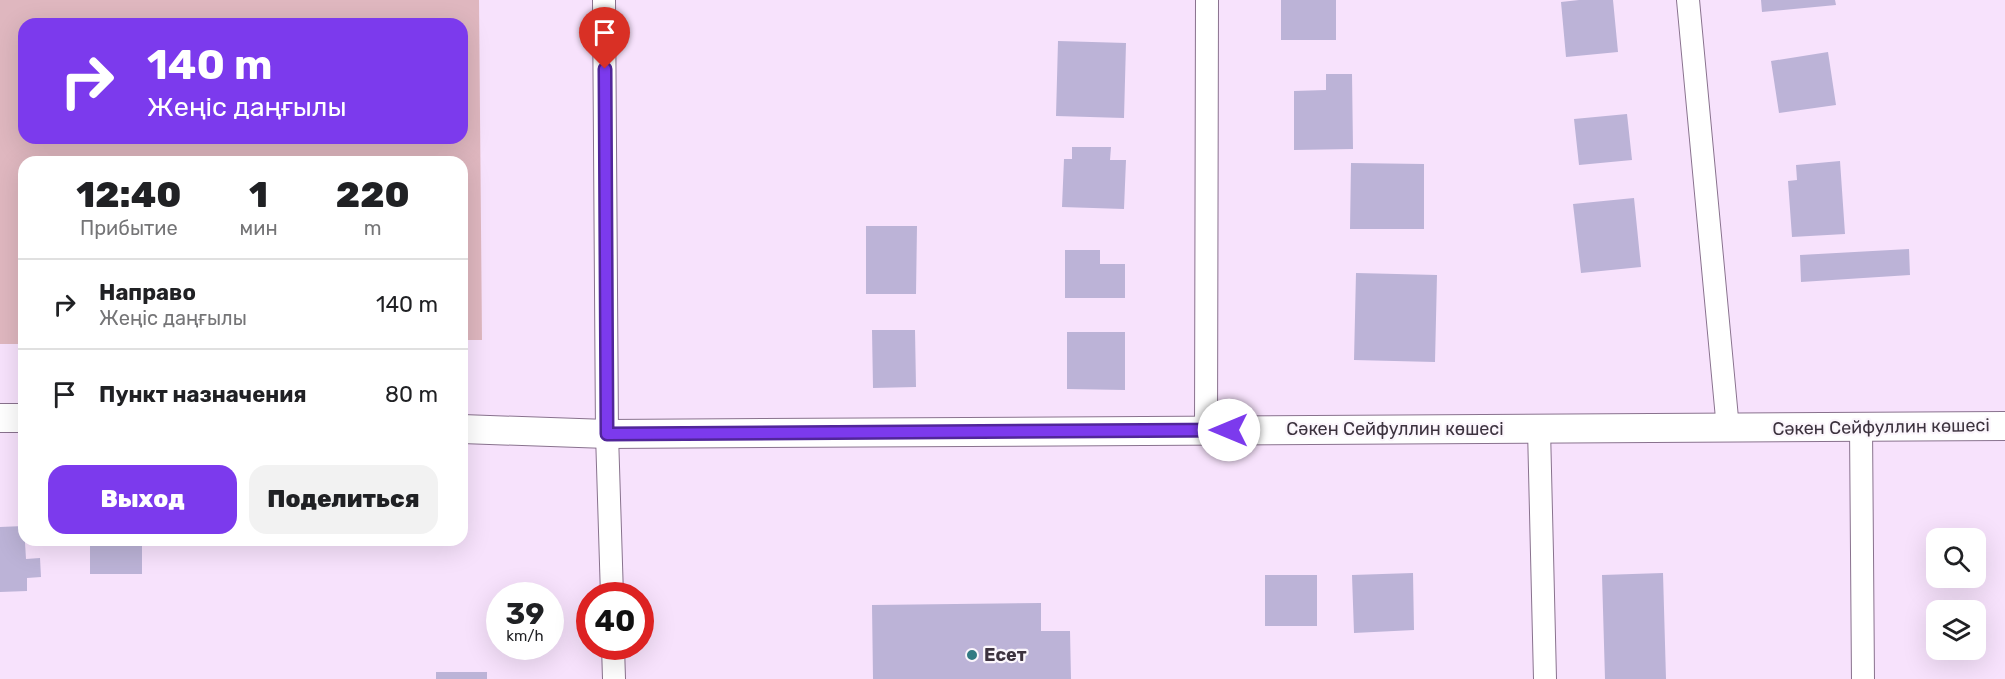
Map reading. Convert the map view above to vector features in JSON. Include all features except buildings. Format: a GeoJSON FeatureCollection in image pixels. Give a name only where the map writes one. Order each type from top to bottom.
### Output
{"type":"FeatureCollection","features":[{"type":"Feature","properties":{"kind":"street"},"geometry":{"type":"LineString","coordinates":[[604,0],[607,434],[612,582]]}},
{"type":"Feature","properties":{"kind":"street"},"geometry":{"type":"LineString","coordinates":[[1206,430],[1207,0]]}},
{"type":"Feature","properties":{"kind":"street"},"geometry":{"type":"LineString","coordinates":[[1688,0],[1728,429]]}},
{"type":"Feature","properties":{"kind":"street"},"geometry":{"type":"LineString","coordinates":[[0,418],[18,418]]}},
{"type":"Feature","properties":{"kind":"street","name":"Сәкен Сейфуллин көшесі"},"geometry":{"type":"LineString","coordinates":[[468,429],[607,434],[2005,426]]}},
{"type":"Feature","properties":{"kind":"street"},"geometry":{"type":"LineString","coordinates":[[1861,427],[1863,679]]}},
{"type":"Feature","properties":{"kind":"street"},"geometry":{"type":"LineString","coordinates":[[1539,429],[1545,679]]}},
{"type":"Feature","properties":{"kind":"street"},"geometry":{"type":"LineString","coordinates":[[613,660],[614,679]]}},
{"type":"Feature","properties":{"kind":"shaded area"},"geometry":{"type":"Polygon","coordinates":[[[0,0],[479,0],[482,340],[468,340],[468,156],[18,156],[18,344],[0,344],[0,0]]]}},
{"type":"Feature","properties":{"kind":"place","name":"Есет"},"geometry":{"type":"Point","coordinates":[972,655]}},
{"type":"Feature","properties":{"kind":"route"},"geometry":{"type":"LineString","coordinates":[[605,69],[607,434],[1229,430]]}}]}
